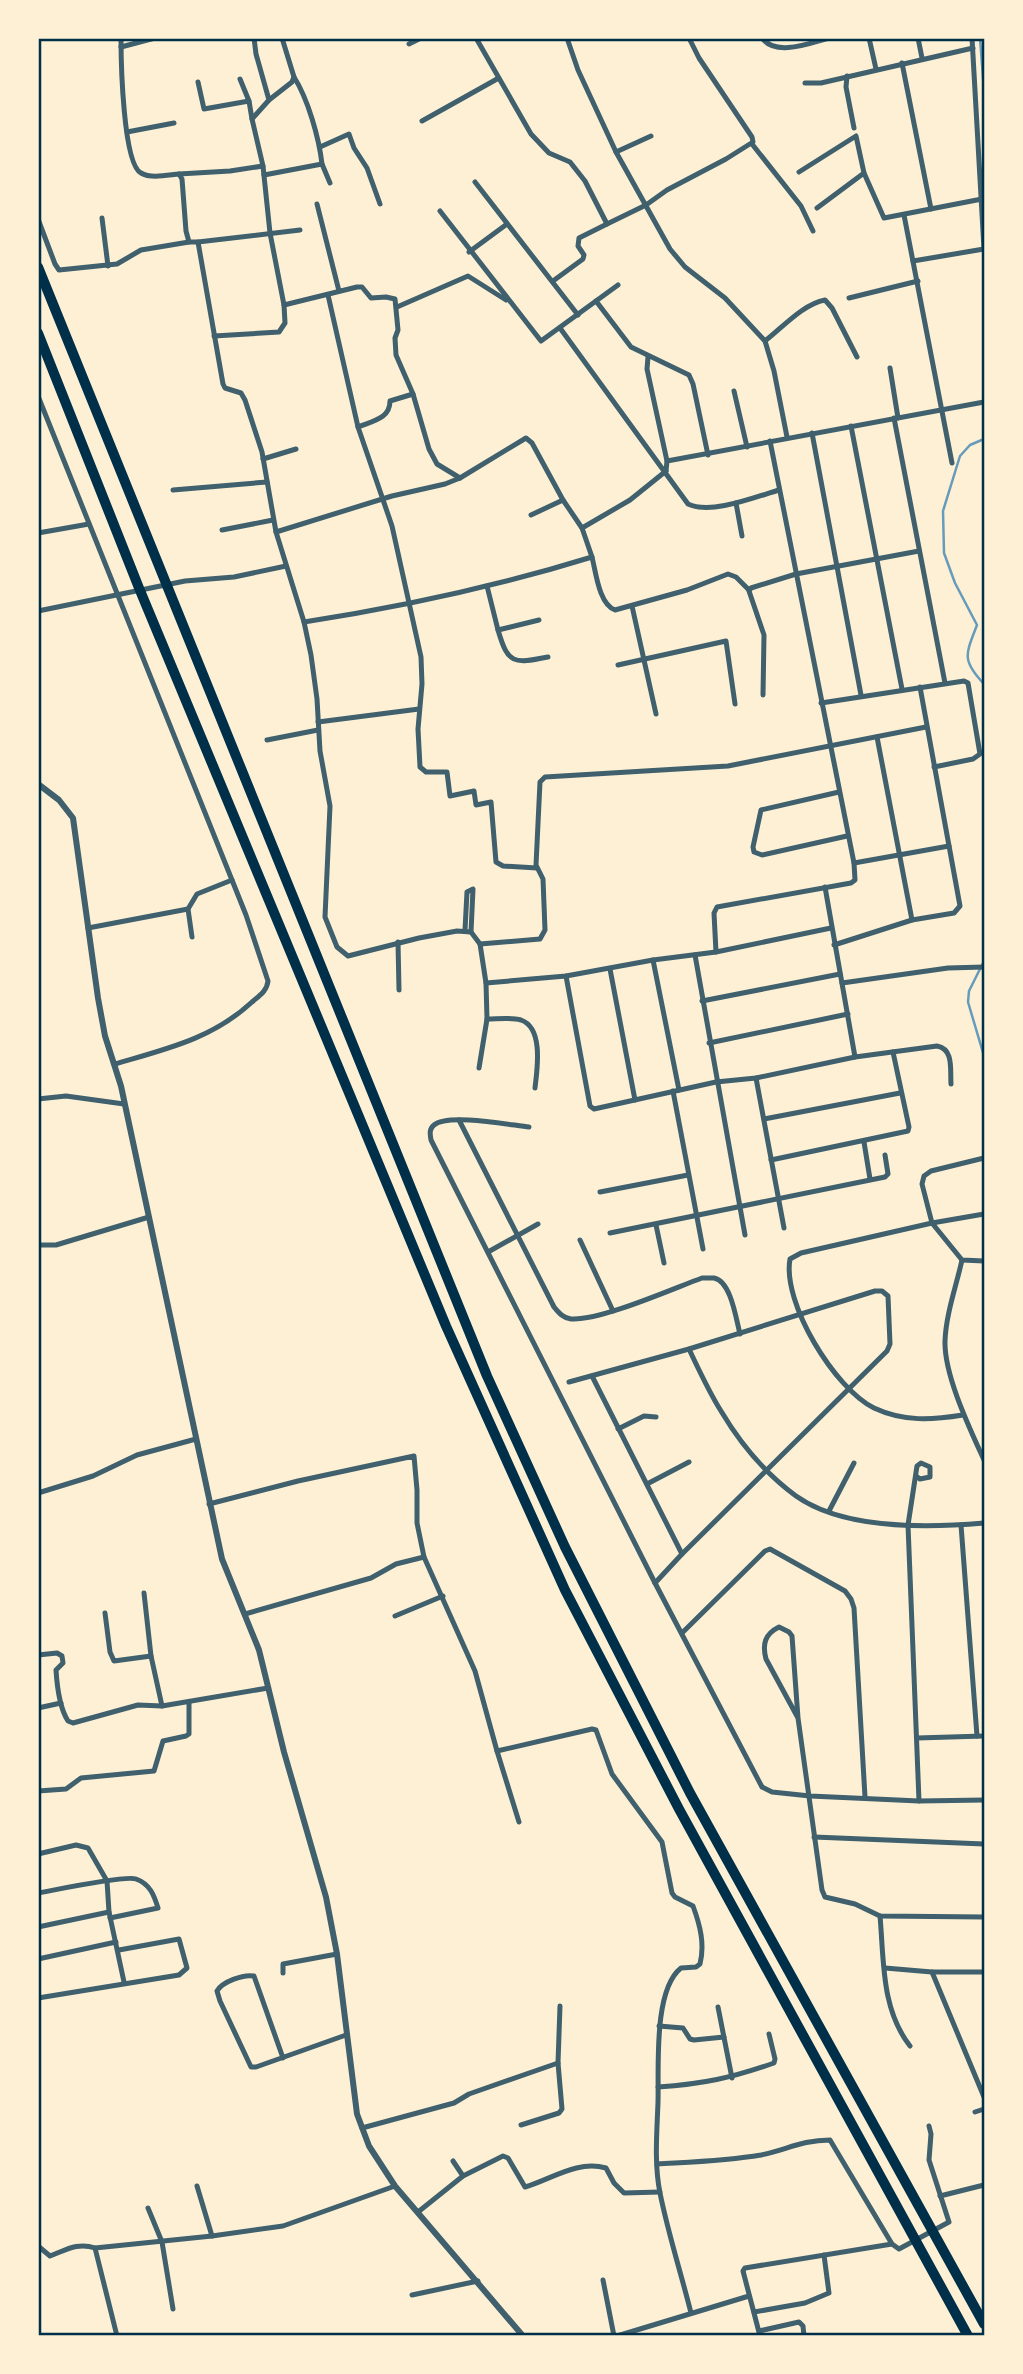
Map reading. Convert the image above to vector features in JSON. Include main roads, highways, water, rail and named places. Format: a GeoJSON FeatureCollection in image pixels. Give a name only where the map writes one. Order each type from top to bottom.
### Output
{"type":"FeatureCollection","features":[{"type":"Feature","properties":{"kind":"highway"},"geometry":{"type":"LineString","coordinates":[[38,267],[487,1376],[565,1547],[690,1793],[985,2324]]}},
{"type":"Feature","properties":{"kind":"highway"},"geometry":{"type":"LineString","coordinates":[[38,333],[130,565],[440,1313],[565,1590],[685,1821],[968,2336]]}},
{"type":"Feature","properties":{"kind":"waterway"},"geometry":{"type":"LineString","coordinates":[[980,38],[984,91]]}},
{"type":"Feature","properties":{"kind":"waterway"},"geometry":{"type":"LineString","coordinates":[[984,439],[970,445],[960,456],[943,511],[944,553],[955,583],[977,625],[968,650],[969,662],[984,684]]}},
{"type":"Feature","properties":{"kind":"waterway"},"geometry":{"type":"LineString","coordinates":[[984,961],[969,991],[968,1002],[984,1056]]}}]}
